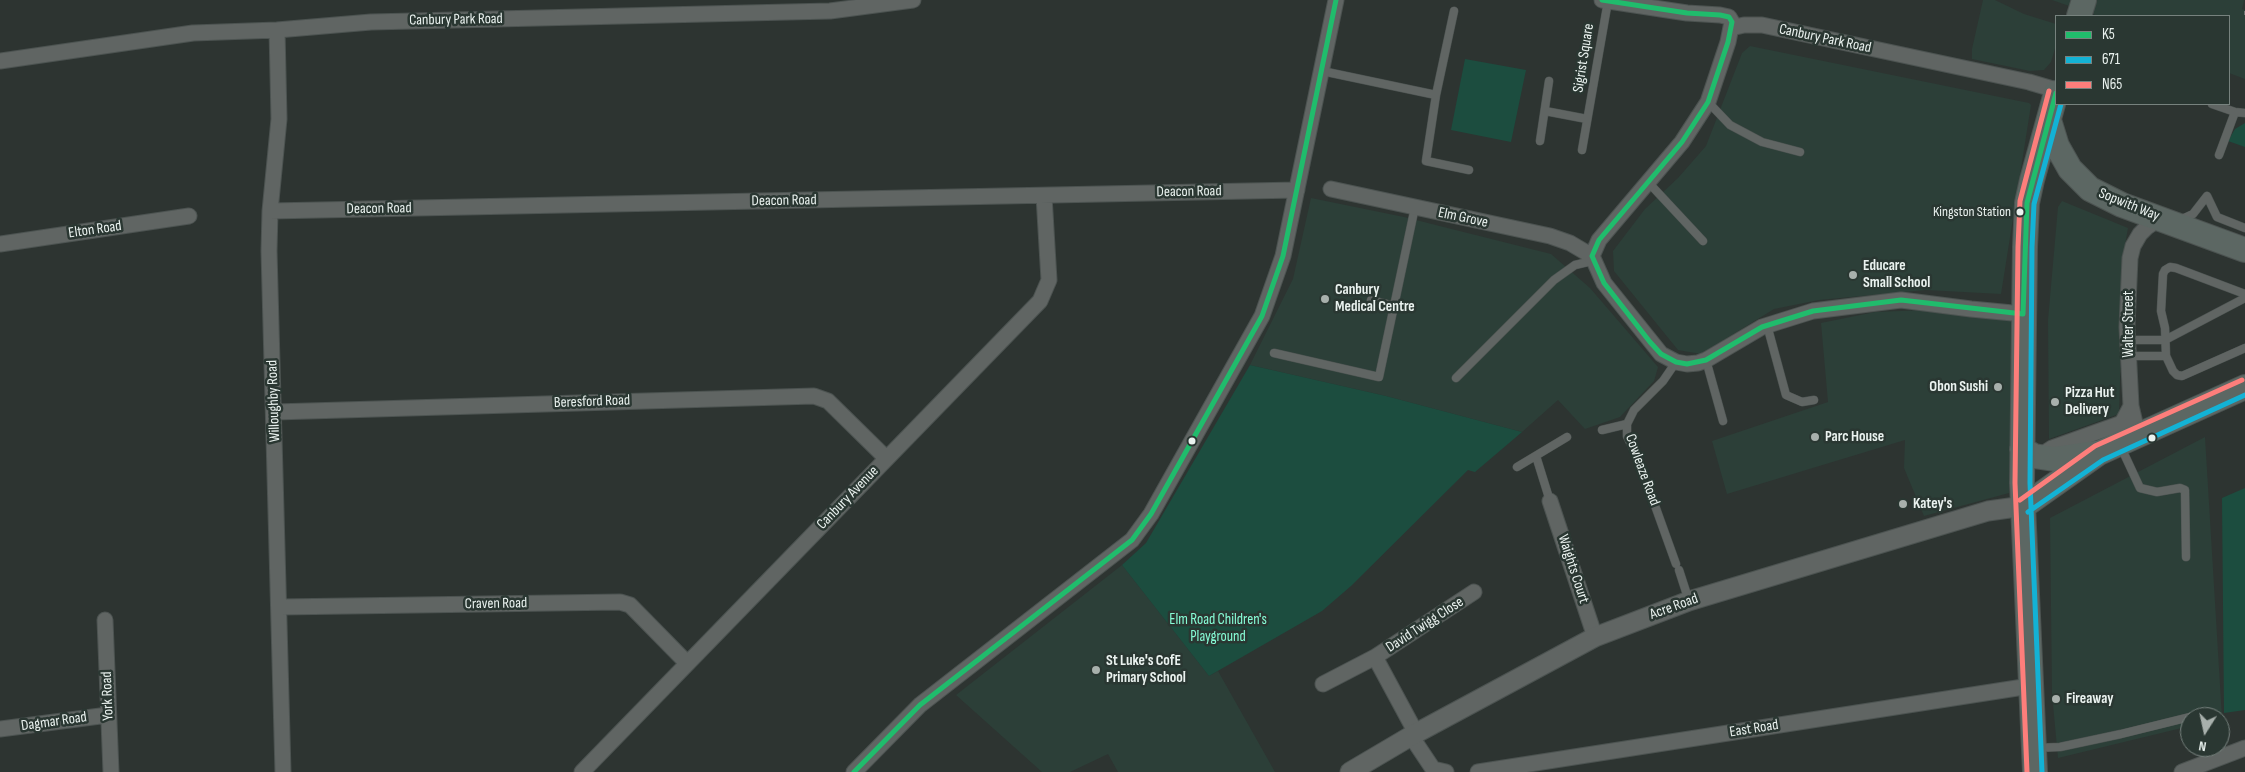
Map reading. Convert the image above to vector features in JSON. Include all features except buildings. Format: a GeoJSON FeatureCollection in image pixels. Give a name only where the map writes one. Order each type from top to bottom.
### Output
{"type":"FeatureCollection","features":[{"type":"Feature","properties":{"kind":"main road"},"geometry":{"type":"LineString","coordinates":[[2079,15],[2084,0]]}},
{"type":"Feature","properties":{"kind":"main road"},"geometry":{"type":"LineString","coordinates":[[2034,772],[2024,506],[2033,454],[2024,314],[2027,203],[2055,96]]}},
{"type":"Feature","properties":{"kind":"main road","name":"Sopwith Way"},"geometry":{"type":"LineString","coordinates":[[2049,120],[2057,146],[2070,169],[2090,189],[2122,205],[2245,250]]}},
{"type":"Feature","properties":{"kind":"main road"},"geometry":{"type":"LineString","coordinates":[[2024,506],[2116,445],[2245,387]]}},
{"type":"Feature","properties":{"kind":"main road"},"geometry":{"type":"LineString","coordinates":[[2033,454],[2059,459],[2116,445]]}},
{"type":"Feature","properties":{"kind":"street","name":"Canbury Park Road"},"geometry":{"type":"LineString","coordinates":[[0,61],[194,33],[277,30],[371,22],[830,11],[913,0]]}},
{"type":"Feature","properties":{"kind":"street"},"geometry":{"type":"LineString","coordinates":[[854,772],[920,705],[1132,540],[1151,514],[1262,316],[1283,256],[1336,0]]}},
{"type":"Feature","properties":{"kind":"street"},"geometry":{"type":"LineString","coordinates":[[1605,0],[1729,17],[1731,28],[1708,102],[1682,142],[1599,240],[1592,258],[1604,283],[1661,354],[1676,362],[1687,364],[1706,360],[1744,336],[1767,326],[1813,311],[1901,300],[1970,310],[2024,314]]}},
{"type":"Feature","properties":{"kind":"street","name":"Canbury Park Road"},"geometry":{"type":"LineString","coordinates":[[1731,28],[1744,25],[1762,25],[2029,82],[2055,92]]}},
{"type":"Feature","properties":{"kind":"street","name":"Willoughby Road"},"geometry":{"type":"LineString","coordinates":[[277,30],[279,119],[270,211],[269,252],[283,772]]}},
{"type":"Feature","properties":{"kind":"street","name":"Deacon Road"},"geometry":{"type":"LineString","coordinates":[[270,211],[1297,190]]}},
{"type":"Feature","properties":{"kind":"street","name":"Elm Grove"},"geometry":{"type":"LineString","coordinates":[[1331,190],[1550,236],[1570,242],[1592,258]]}},
{"type":"Feature","properties":{"kind":"street","name":"Canbury Avenue"},"geometry":{"type":"LineString","coordinates":[[582,772],[1040,301],[1048,280],[1044,196]]}},
{"type":"Feature","properties":{"kind":"street","name":"Elton Road"},"geometry":{"type":"LineString","coordinates":[[0,244],[189,216]]}},
{"type":"Feature","properties":{"kind":"street","name":"Walter Street"},"geometry":{"type":"LineString","coordinates":[[2116,445],[2134,431],[2128,340],[2130,258],[2133,246],[2147,227],[2167,221]]}},
{"type":"Feature","properties":{"kind":"street","name":"Beresford Road"},"geometry":{"type":"LineString","coordinates":[[274,412],[814,396],[828,401],[886,458]]}},
{"type":"Feature","properties":{"kind":"street"},"geometry":{"type":"LineString","coordinates":[[2033,454],[2046,452],[2052,448],[2122,423],[2131,406]]}},
{"type":"Feature","properties":{"kind":"street","name":"Waights Court"},"geometry":{"type":"LineString","coordinates":[[1550,501],[1595,637]]}},
{"type":"Feature","properties":{"kind":"street","name":"Acre Road"},"geometry":{"type":"LineString","coordinates":[[1350,772],[1414,734],[1595,637],[1689,601],[1988,511],[2024,506]]}},
{"type":"Feature","properties":{"kind":"street","name":"David Twigg Close"},"geometry":{"type":"LineString","coordinates":[[1323,684],[1375,657],[1474,592]]}},
{"type":"Feature","properties":{"kind":"street","name":"Craven Road"},"geometry":{"type":"LineString","coordinates":[[280,608],[620,602],[630,605],[687,663]]}},
{"type":"Feature","properties":{"kind":"street","name":"York Road"},"geometry":{"type":"LineString","coordinates":[[105,620],[111,772]]}},
{"type":"Feature","properties":{"kind":"street","name":"David Twigg Close"},"geometry":{"type":"LineString","coordinates":[[1375,657],[1414,734]]}},
{"type":"Feature","properties":{"kind":"street","name":"East Road"},"geometry":{"type":"LineString","coordinates":[[1478,772],[2030,686]]}},
{"type":"Feature","properties":{"kind":"street","name":"Dagmar Road"},"geometry":{"type":"LineString","coordinates":[[0,729],[108,715]]}},
{"type":"Feature","properties":{"kind":"street"},"geometry":{"type":"LineString","coordinates":[[1414,734],[1433,769],[1442,771]]}},
{"type":"Feature","properties":{"kind":"street"},"geometry":{"type":"LineString","coordinates":[[2182,772],[2245,748]]}},
{"type":"Feature","properties":{"kind":"lane","name":"Sigrist Square"},"geometry":{"type":"LineString","coordinates":[[1582,150],[1605,0]]}},
{"type":"Feature","properties":{"kind":"lane"},"geometry":{"type":"LineString","coordinates":[[1454,10],[1436,95],[1426,162],[1469,170]]}},
{"type":"Feature","properties":{"kind":"lane"},"geometry":{"type":"LineString","coordinates":[[1322,71],[1436,95]]}},
{"type":"Feature","properties":{"kind":"lane","name":"Sigrist Square"},"geometry":{"type":"LineString","coordinates":[[1540,141],[1549,81]]}},
{"type":"Feature","properties":{"kind":"lane"},"geometry":{"type":"LineString","coordinates":[[1708,102],[1730,125],[1738,130],[1762,142],[1800,152]]}},
{"type":"Feature","properties":{"kind":"lane"},"geometry":{"type":"LineString","coordinates":[[2215,105],[2235,112],[2245,113]]}},
{"type":"Feature","properties":{"kind":"lane"},"geometry":{"type":"LineString","coordinates":[[1545,111],[1587,119]]}},
{"type":"Feature","properties":{"kind":"lane"},"geometry":{"type":"LineString","coordinates":[[2219,155],[2235,112]]}},
{"type":"Feature","properties":{"kind":"lane"},"geometry":{"type":"LineString","coordinates":[[1648,182],[1703,242]]}},
{"type":"Feature","properties":{"kind":"lane"},"geometry":{"type":"LineString","coordinates":[[2167,221],[2193,214],[2207,196],[2217,217],[2245,228]]}},
{"type":"Feature","properties":{"kind":"lane"},"geometry":{"type":"LineString","coordinates":[[1274,353],[1379,377],[1415,207]]}},
{"type":"Feature","properties":{"kind":"lane"},"geometry":{"type":"LineString","coordinates":[[1456,378],[1554,280],[1575,265],[1592,258]]}},
{"type":"Feature","properties":{"kind":"lane"},"geometry":{"type":"LineString","coordinates":[[2245,296],[2176,268],[2165,270],[2161,311],[2165,328],[2166,356],[2177,375],[2182,376],[2245,348]]}},
{"type":"Feature","properties":{"kind":"lane"},"geometry":{"type":"LineString","coordinates":[[2128,340],[2165,340],[2245,296]]}},
{"type":"Feature","properties":{"kind":"lane"},"geometry":{"type":"LineString","coordinates":[[1371,300],[1395,306]]}},
{"type":"Feature","properties":{"kind":"lane"},"geometry":{"type":"LineString","coordinates":[[1767,326],[1786,395],[1802,402],[1814,400]]}},
{"type":"Feature","properties":{"kind":"lane"},"geometry":{"type":"LineString","coordinates":[[2129,356],[2166,356]]}},
{"type":"Feature","properties":{"kind":"lane"},"geometry":{"type":"LineString","coordinates":[[1706,360],[1723,421]]}},
{"type":"Feature","properties":{"kind":"lane","name":"Cowleaze Road"},"geometry":{"type":"LineString","coordinates":[[1676,362],[1663,381],[1634,410],[1627,424],[1627,436],[1639,461],[1689,601]]}},
{"type":"Feature","properties":{"kind":"lane"},"geometry":{"type":"LineString","coordinates":[[1602,430],[1627,424]]}},
{"type":"Feature","properties":{"kind":"lane"},"geometry":{"type":"LineString","coordinates":[[1517,467],[1567,437]]}},
{"type":"Feature","properties":{"kind":"lane"},"geometry":{"type":"LineString","coordinates":[[2116,445],[2140,488],[2157,492],[2180,488],[2185,490],[2186,557]]}},
{"type":"Feature","properties":{"kind":"lane"},"geometry":{"type":"LineString","coordinates":[[1536,456],[1550,501]]}},
{"type":"Feature","properties":{"kind":"lane"},"geometry":{"type":"LineString","coordinates":[[2033,748],[2060,746],[2180,719]]}},
{"type":"Feature","properties":{"kind":"shaded area"},"geometry":{"type":"Polygon","coordinates":[[[1983,0],[1995,0],[2024,14],[2055,24],[2055,48],[2051,62],[2044,70],[2030,71],[1972,59],[1972,49],[1983,0]]]}},
{"type":"Feature","properties":{"kind":"shaded area"},"geometry":{"type":"Polygon","coordinates":[[[2052,0],[2244,0],[2242,9],[2245,10],[2245,79],[2230,73],[2230,15],[2095,15],[2052,0]]]}},
{"type":"Feature","properties":{"kind":"shaded area"},"geometry":{"type":"Polygon","coordinates":[[[1750,46],[2029,103],[2031,105],[2001,294],[1926,290],[1819,300],[1774,309],[1701,354],[1678,350],[1614,271],[1613,251],[1645,209],[1678,178],[1706,146],[1742,53],[1750,46]]]}},
{"type":"Feature","properties":{"kind":"shaded area"},"geometry":{"type":"Polygon","coordinates":[[[1311,198],[1404,217],[1551,254],[1590,288],[1658,367],[1654,381],[1620,417],[1585,429],[1558,400],[1522,432],[1386,396],[1250,365],[1293,279],[1311,198]]]}},
{"type":"Feature","properties":{"kind":"shaded area"},"geometry":{"type":"Polygon","coordinates":[[[2062,201],[2128,228],[2124,251],[2119,414],[2049,439],[2048,320],[2058,207],[2062,201]]]}},
{"type":"Feature","properties":{"kind":"shaded area"},"geometry":{"type":"Polygon","coordinates":[[[1927,310],[2014,320],[2009,493],[1924,516],[1904,468],[1905,440],[1727,494],[1712,441],[1828,402],[1821,323],[1875,312],[1927,310]]]}},
{"type":"Feature","properties":{"kind":"shaded area"},"geometry":{"type":"Polygon","coordinates":[[[2205,437],[2221,707],[2180,707],[2180,728],[2058,758],[2052,694],[2050,518],[2205,437]]]}},
{"type":"Feature","properties":{"kind":"shaded area","name":"St Luke's CofE Primary School"},"geometry":{"type":"Polygon","coordinates":[[[1122,565],[1209,676],[1218,671],[1275,772],[1118,772],[1108,754],[1070,772],[1042,772],[956,695],[1122,565]]]}},
{"type":"Feature","properties":{"kind":"green space"},"geometry":{"type":"Polygon","coordinates":[[[1465,59],[1526,70],[1511,142],[1451,130],[1465,59]]]}},
{"type":"Feature","properties":{"kind":"green space"},"geometry":{"type":"Polygon","coordinates":[[[2245,123],[2245,147],[2228,141],[2235,129],[2245,123]]]}},
{"type":"Feature","properties":{"kind":"green space","name":"Elm Road Children's Playground"},"geometry":{"type":"Polygon","coordinates":[[[1250,365],[1386,396],[1522,432],[1475,472],[1468,470],[1351,586],[1322,611],[1209,676],[1122,565],[1146,543],[1250,365]]]}},
{"type":"Feature","properties":{"kind":"green space"},"geometry":{"type":"Polygon","coordinates":[[[2245,488],[2245,710],[2230,712],[2230,707],[2224,707],[2222,498],[2245,488]]]}},
{"type":"Feature","properties":{"kind":"transit line","name":"K5"},"geometry":{"type":"LineString","coordinates":[[854,772],[920,705],[1132,540],[1151,514],[1262,316],[1283,256],[1336,0]]}},
{"type":"Feature","properties":{"kind":"transit line","name":"K5"},"geometry":{"type":"LineString","coordinates":[[1602,0],[1687,13],[1720,15],[1729,17],[1732,22],[1728,42],[1708,102],[1682,142],[1599,240],[1592,256],[1604,283],[1650,342],[1661,354],[1676,362],[1687,364],[1706,360],[1762,327],[1813,311],[1901,300],[2023,314],[2027,203],[2055,97]]}},
{"type":"Feature","properties":{"kind":"transit line","name":"N65"},"geometry":{"type":"LineString","coordinates":[[2027,772],[2015,483],[2018,247],[2020,201],[2049,91]]}},
{"type":"Feature","properties":{"kind":"transit line","name":"671"},"geometry":{"type":"LineString","coordinates":[[2042,772],[2030,483],[2032,247],[2034,204],[2061,105]]}},
{"type":"Feature","properties":{"kind":"transit line","name":"N65"},"geometry":{"type":"LineString","coordinates":[[2020,500],[2095,446],[2242,380]]}},
{"type":"Feature","properties":{"kind":"transit line","name":"671"},"geometry":{"type":"LineString","coordinates":[[2028,512],[2103,460],[2245,395]]}},
{"type":"Feature","properties":{"kind":"place","name":"Kingston Station"},"geometry":{"type":"Point","coordinates":[2020,212]}},
{"type":"Feature","properties":{"kind":"place","name":"Educare Small School"},"geometry":{"type":"Point","coordinates":[1853,275]}},
{"type":"Feature","properties":{"kind":"place","name":"Canbury Medical Centre"},"geometry":{"type":"Point","coordinates":[1325,299]}},
{"type":"Feature","properties":{"kind":"place","name":"Obon Sushi"},"geometry":{"type":"Point","coordinates":[1998,387]}},
{"type":"Feature","properties":{"kind":"place","name":"Pizza Hut Delivery"},"geometry":{"type":"Point","coordinates":[2055,402]}},
{"type":"Feature","properties":{"kind":"place","name":"Parc House"},"geometry":{"type":"Point","coordinates":[1815,437]}},
{"type":"Feature","properties":{"kind":"place","name":"Katey's"},"geometry":{"type":"Point","coordinates":[1903,504]}},
{"type":"Feature","properties":{"kind":"place","name":"St Luke's CofE Primary School"},"geometry":{"type":"Point","coordinates":[1096,670]}},
{"type":"Feature","properties":{"kind":"place","name":"Fireaway"},"geometry":{"type":"Point","coordinates":[2056,699]}}]}
